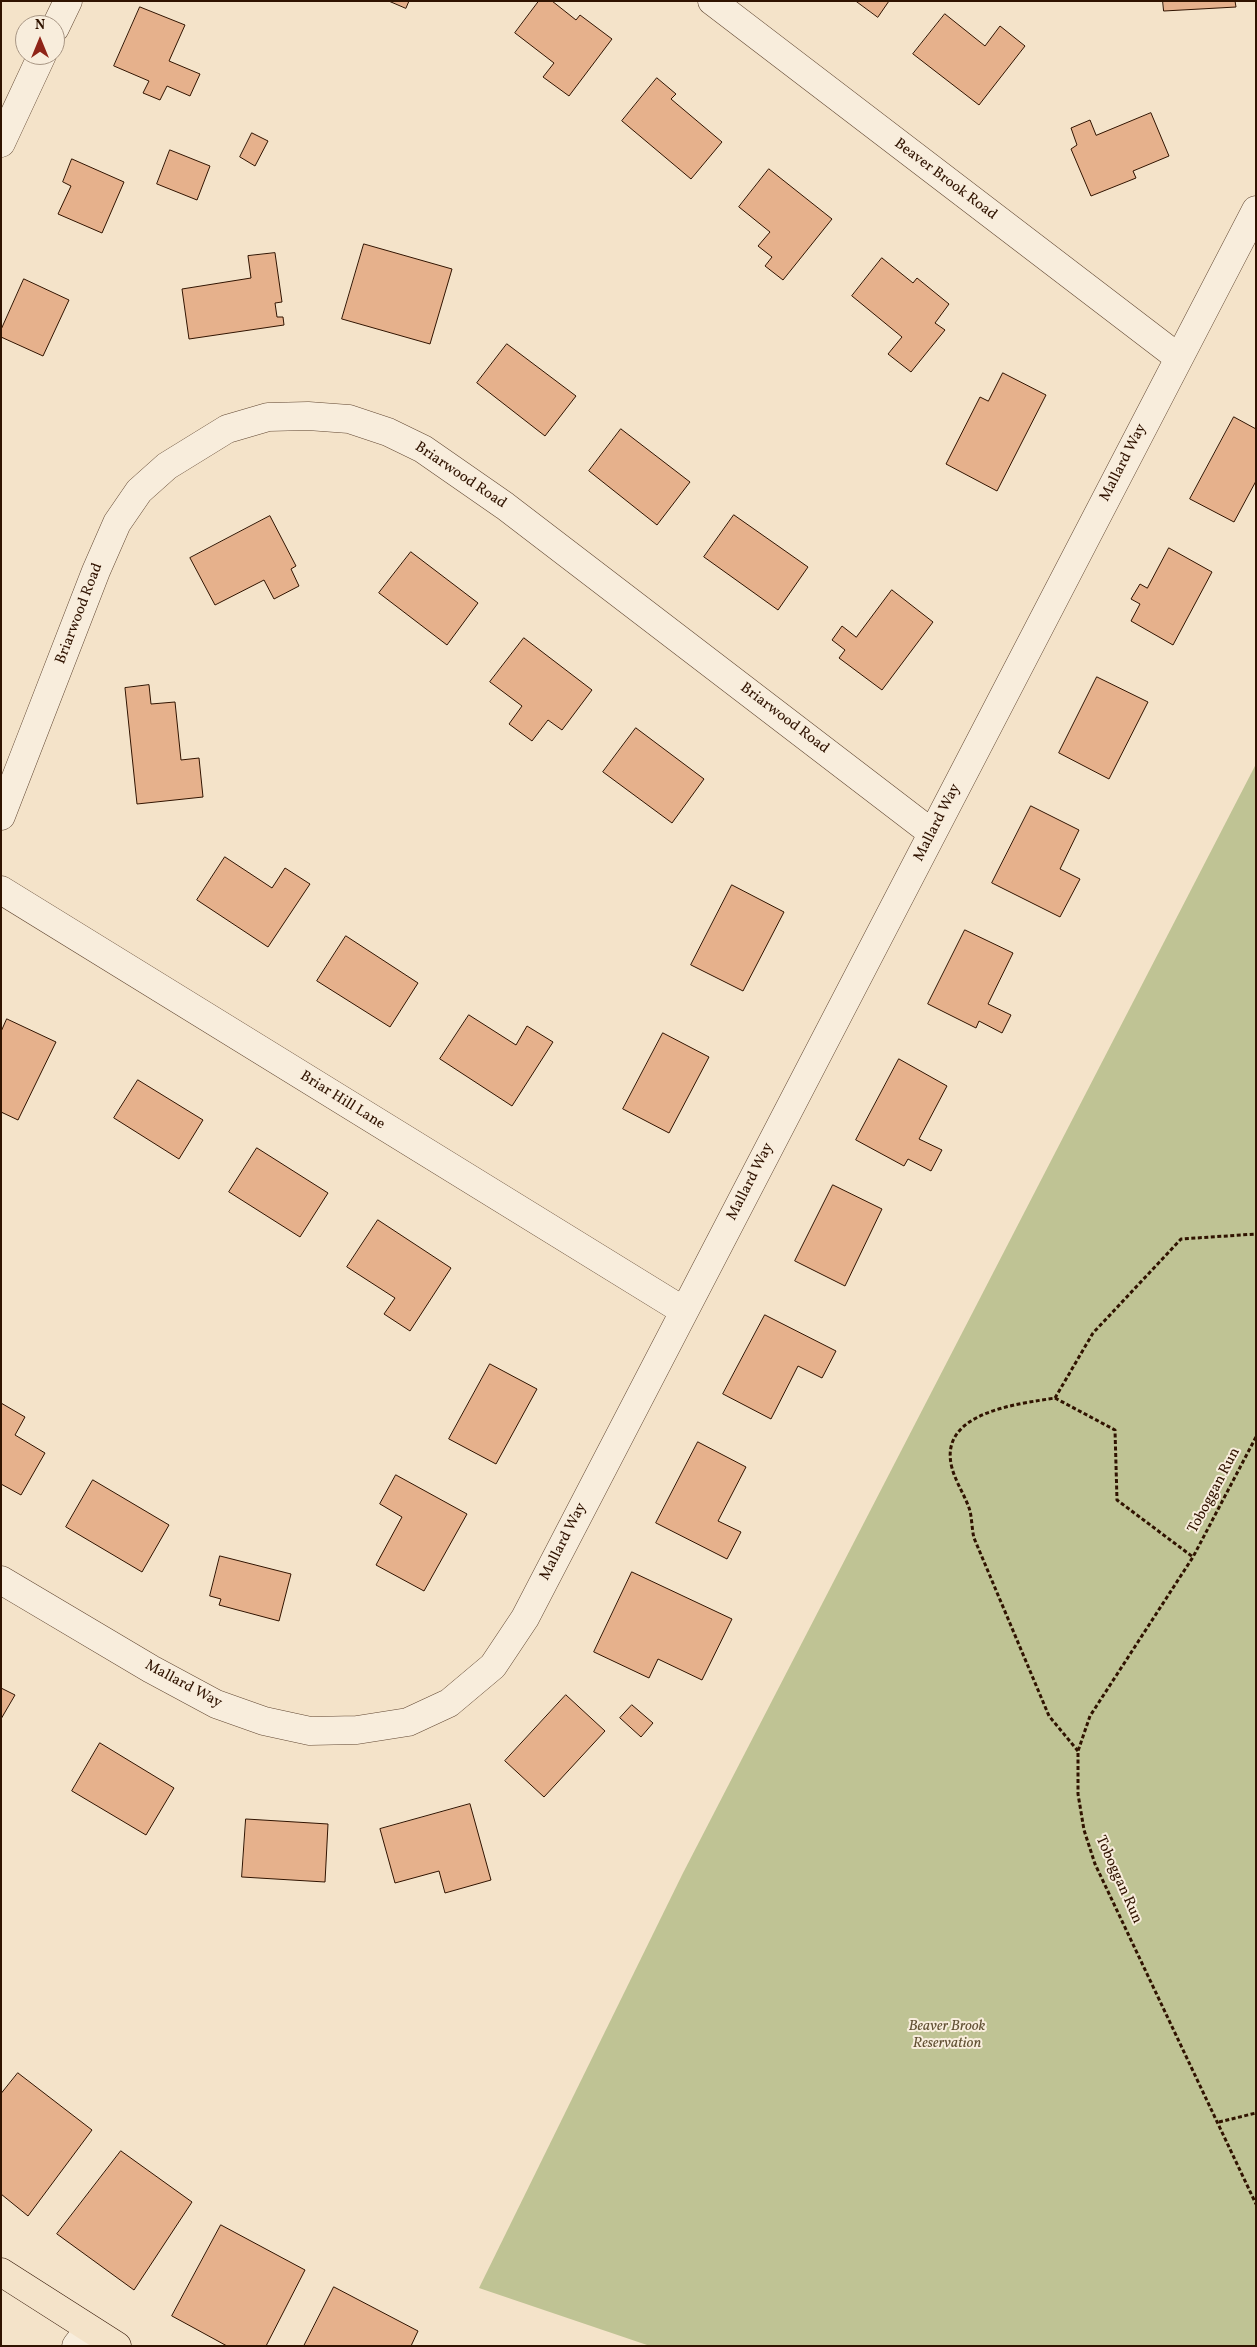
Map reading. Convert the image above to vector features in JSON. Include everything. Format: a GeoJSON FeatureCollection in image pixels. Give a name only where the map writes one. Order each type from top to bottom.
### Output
{"type":"FeatureCollection","features":[{"type":"Feature","properties":{"kind":"main road"},"geometry":{"type":"LineString","coordinates":[[1,2272],[82,2337],[117,2346]]}},
{"type":"Feature","properties":{"kind":"street"},"geometry":{"type":"LineString","coordinates":[[61,15],[68,1]]}},
{"type":"Feature","properties":{"kind":"street","name":"Beaver Brook Road"},"geometry":{"type":"LineString","coordinates":[[712,1],[1179,358]]}},
{"type":"Feature","properties":{"kind":"street"},"geometry":{"type":"LineString","coordinates":[[1,143],[37,65]]}},
{"type":"Feature","properties":{"kind":"street","name":"Mallard Way"},"geometry":{"type":"LineString","coordinates":[[1,1580],[216,1704],[264,1721],[310,1731],[357,1730],[408,1722],[449,1703],[492,1666],[524,1618],[1256,210]]}},
{"type":"Feature","properties":{"kind":"street","name":"Briarwood Road"},"geometry":{"type":"LineString","coordinates":[[1,816],[96,570],[117,523],[139,491],[167,466],[227,429],[268,418],[308,416],[349,419],[388,432],[423,449],[505,506],[932,833]]}},
{"type":"Feature","properties":{"kind":"street","name":"Briar Hill Lane"},"geometry":{"type":"LineString","coordinates":[[1,890],[684,1311]]}},
{"type":"Feature","properties":{"kind":"path"},"geometry":{"type":"LineString","coordinates":[[1055,1398],[1093,1333],[1181,1239],[1256,1234]]}},
{"type":"Feature","properties":{"kind":"path"},"geometry":{"type":"LineString","coordinates":[[1078,1751],[1049,1716],[974,1538],[970,1512],[952,1467],[952,1442],[967,1422],[1005,1406],[1055,1398],[1115,1430],[1117,1500],[1193,1557]]}},
{"type":"Feature","properties":{"kind":"path","name":"Toboggan Run"},"geometry":{"type":"LineString","coordinates":[[1256,1436],[1193,1557],[1090,1716],[1078,1751],[1079,1803],[1084,1830],[1095,1864],[1219,2122],[1256,2204]]}},
{"type":"Feature","properties":{"kind":"path"},"geometry":{"type":"LineString","coordinates":[[1219,2122],[1256,2113]]}},
{"type":"Feature","properties":{"kind":"green space","name":"Beaver Brook Reservation"},"geometry":{"type":"Polygon","coordinates":[[[1256,764],[1256,2346],[650,2346],[479,2288],[683,1873],[1256,764]]]}},
{"type":"Feature","properties":{"kind":"building"},"geometry":{"type":"Polygon","coordinates":[[[389,1],[409,1],[406,8],[389,1]]]}},
{"type":"Feature","properties":{"kind":"building"},"geometry":{"type":"Polygon","coordinates":[[[539,1],[552,1],[576,20],[580,15],[612,39],[569,96],[543,77],[554,63],[515,33],[539,1]]]}},
{"type":"Feature","properties":{"kind":"building"},"geometry":{"type":"Polygon","coordinates":[[[856,1],[889,1],[878,17],[856,1]]]}},
{"type":"Feature","properties":{"kind":"building"},"geometry":{"type":"Polygon","coordinates":[[[1163,1],[1235,1],[1236,7],[1164,11],[1163,1]]]}},
{"type":"Feature","properties":{"kind":"building"},"geometry":{"type":"Polygon","coordinates":[[[140,7],[185,25],[169,61],[200,74],[190,96],[167,86],[160,100],[143,93],[149,81],[114,66],[140,7]]]}},
{"type":"Feature","properties":{"kind":"building"},"geometry":{"type":"Polygon","coordinates":[[[945,14],[985,46],[1000,26],[1025,46],[979,105],[913,54],[945,14]]]}},
{"type":"Feature","properties":{"kind":"building"},"geometry":{"type":"Polygon","coordinates":[[[657,78],[676,94],[671,99],[722,142],[691,179],[622,121],[657,78]]]}},
{"type":"Feature","properties":{"kind":"building"},"geometry":{"type":"Polygon","coordinates":[[[1151,113],[1169,156],[1133,171],[1136,178],[1091,196],[1071,149],[1077,145],[1071,128],[1090,120],[1096,135],[1151,113]]]}},
{"type":"Feature","properties":{"kind":"building"},"geometry":{"type":"Polygon","coordinates":[[[252,133],[268,141],[255,166],[240,157],[252,133]]]}},
{"type":"Feature","properties":{"kind":"building"},"geometry":{"type":"Polygon","coordinates":[[[170,150],[210,166],[197,200],[157,184],[170,150]]]}},
{"type":"Feature","properties":{"kind":"building"},"geometry":{"type":"Polygon","coordinates":[[[72,159],[124,182],[102,233],[58,214],[71,186],[63,182],[72,159]]]}},
{"type":"Feature","properties":{"kind":"building"},"geometry":{"type":"Polygon","coordinates":[[[769,169],[832,219],[783,280],[765,266],[772,257],[758,246],[770,232],[739,207],[769,169]]]}},
{"type":"Feature","properties":{"kind":"building"},"geometry":{"type":"Polygon","coordinates":[[[364,244],[452,269],[430,344],[342,319],[364,244]]]}},
{"type":"Feature","properties":{"kind":"building"},"geometry":{"type":"Polygon","coordinates":[[[275,253],[282,302],[275,303],[277,317],[283,317],[284,325],[189,339],[182,289],[251,278],[248,256],[275,253]]]}},
{"type":"Feature","properties":{"kind":"building"},"geometry":{"type":"Polygon","coordinates":[[[882,258],[913,283],[917,278],[949,304],[935,323],[945,330],[911,372],[888,354],[902,337],[852,296],[882,258]]]}},
{"type":"Feature","properties":{"kind":"building"},"geometry":{"type":"Polygon","coordinates":[[[24,279],[69,300],[43,356],[1,337],[1,330],[24,279]]]}},
{"type":"Feature","properties":{"kind":"building"},"geometry":{"type":"Polygon","coordinates":[[[507,344],[576,396],[545,436],[477,383],[507,344]]]}},
{"type":"Feature","properties":{"kind":"building"},"geometry":{"type":"Polygon","coordinates":[[[1003,373],[1046,395],[997,491],[946,464],[980,397],[988,401],[1003,373]]]}},
{"type":"Feature","properties":{"kind":"building"},"geometry":{"type":"Polygon","coordinates":[[[1234,417],[1256,429],[1256,481],[1234,522],[1190,499],[1234,417]]]}},
{"type":"Feature","properties":{"kind":"building"},"geometry":{"type":"Polygon","coordinates":[[[621,429],[690,482],[657,525],[589,471],[621,429]]]}},
{"type":"Feature","properties":{"kind":"building"},"geometry":{"type":"Polygon","coordinates":[[[734,515],[808,567],[778,610],[704,557],[734,515]]]}},
{"type":"Feature","properties":{"kind":"building"},"geometry":{"type":"Polygon","coordinates":[[[270,516],[296,566],[291,569],[299,586],[274,599],[264,580],[215,605],[190,558],[270,516]]]}},
{"type":"Feature","properties":{"kind":"building"},"geometry":{"type":"Polygon","coordinates":[[[1169,548],[1212,572],[1173,645],[1131,621],[1140,604],[1131,599],[1140,584],[1147,588],[1169,548]]]}},
{"type":"Feature","properties":{"kind":"building"},"geometry":{"type":"Polygon","coordinates":[[[411,552],[478,603],[447,645],[379,593],[411,552]]]}},
{"type":"Feature","properties":{"kind":"building"},"geometry":{"type":"Polygon","coordinates":[[[892,590],[933,622],[882,690],[839,658],[845,650],[832,640],[842,626],[856,637],[892,590]]]}},
{"type":"Feature","properties":{"kind":"building"},"geometry":{"type":"Polygon","coordinates":[[[524,638],[592,690],[562,730],[548,720],[532,741],[509,724],[522,706],[490,682],[524,638]]]}},
{"type":"Feature","properties":{"kind":"building"},"geometry":{"type":"Polygon","coordinates":[[[1097,677],[1148,702],[1109,779],[1059,753],[1097,677]]]}},
{"type":"Feature","properties":{"kind":"building"},"geometry":{"type":"Polygon","coordinates":[[[149,685],[151,704],[175,702],[181,760],[199,758],[203,797],[137,804],[125,688],[149,685]]]}},
{"type":"Feature","properties":{"kind":"building"},"geometry":{"type":"Polygon","coordinates":[[[636,728],[704,779],[672,823],[603,772],[636,728]]]}},
{"type":"Feature","properties":{"kind":"building"},"geometry":{"type":"Polygon","coordinates":[[[1031,806],[1079,830],[1060,869],[1080,879],[1060,917],[992,883],[1031,806]]]}},
{"type":"Feature","properties":{"kind":"building"},"geometry":{"type":"Polygon","coordinates":[[[225,857],[272,888],[285,868],[310,884],[268,947],[197,900],[225,857]]]}},
{"type":"Feature","properties":{"kind":"building"},"geometry":{"type":"Polygon","coordinates":[[[732,885],[784,912],[743,991],[691,965],[732,885]]]}},
{"type":"Feature","properties":{"kind":"building"},"geometry":{"type":"Polygon","coordinates":[[[965,930],[1013,953],[988,1004],[1011,1015],[1002,1033],[979,1021],[976,1028],[928,1004],[965,930]]]}},
{"type":"Feature","properties":{"kind":"building"},"geometry":{"type":"Polygon","coordinates":[[[346,936],[418,983],[390,1027],[317,981],[346,936]]]}},
{"type":"Feature","properties":{"kind":"building"},"geometry":{"type":"Polygon","coordinates":[[[469,1015],[516,1045],[527,1026],[553,1042],[512,1106],[440,1059],[469,1015]]]}},
{"type":"Feature","properties":{"kind":"building"},"geometry":{"type":"Polygon","coordinates":[[[7,1019],[56,1042],[18,1120],[1,1112],[1,1032],[7,1019]]]}},
{"type":"Feature","properties":{"kind":"building"},"geometry":{"type":"Polygon","coordinates":[[[663,1033],[709,1057],[669,1133],[623,1109],[663,1033]]]}},
{"type":"Feature","properties":{"kind":"building"},"geometry":{"type":"Polygon","coordinates":[[[899,1059],[947,1086],[919,1139],[942,1150],[931,1171],[908,1159],[904,1166],[856,1140],[899,1059]]]}},
{"type":"Feature","properties":{"kind":"building"},"geometry":{"type":"Polygon","coordinates":[[[138,1080],[203,1120],[179,1159],[114,1118],[138,1080]]]}},
{"type":"Feature","properties":{"kind":"building"},"geometry":{"type":"Polygon","coordinates":[[[257,1148],[328,1193],[300,1237],[229,1192],[257,1148]]]}},
{"type":"Feature","properties":{"kind":"building"},"geometry":{"type":"Polygon","coordinates":[[[833,1185],[882,1209],[845,1286],[795,1261],[833,1185]]]}},
{"type":"Feature","properties":{"kind":"building"},"geometry":{"type":"Polygon","coordinates":[[[378,1220],[451,1268],[410,1331],[384,1314],[395,1298],[347,1267],[378,1220]]]}},
{"type":"Feature","properties":{"kind":"building"},"geometry":{"type":"Polygon","coordinates":[[[765,1315],[836,1351],[822,1378],[798,1366],[771,1419],[723,1394],[765,1315]]]}},
{"type":"Feature","properties":{"kind":"building"},"geometry":{"type":"Polygon","coordinates":[[[490,1364],[537,1389],[496,1464],[449,1439],[490,1364]]]}},
{"type":"Feature","properties":{"kind":"building"},"geometry":{"type":"Polygon","coordinates":[[[1,1403],[25,1417],[15,1435],[45,1453],[21,1495],[1,1484],[1,1403]]]}},
{"type":"Feature","properties":{"kind":"building"},"geometry":{"type":"Polygon","coordinates":[[[698,1442],[746,1467],[718,1521],[741,1532],[727,1559],[656,1523],[698,1442]]]}},
{"type":"Feature","properties":{"kind":"building"},"geometry":{"type":"Polygon","coordinates":[[[396,1475],[467,1514],[424,1591],[376,1565],[402,1517],[380,1504],[396,1475]]]}},
{"type":"Feature","properties":{"kind":"building"},"geometry":{"type":"Polygon","coordinates":[[[93,1480],[169,1525],[142,1572],[66,1527],[93,1480]]]}},
{"type":"Feature","properties":{"kind":"building"},"geometry":{"type":"Polygon","coordinates":[[[220,1556],[291,1574],[279,1621],[219,1605],[221,1599],[210,1596],[220,1556]]]}},
{"type":"Feature","properties":{"kind":"building"},"geometry":{"type":"Polygon","coordinates":[[[632,1572],[732,1619],[702,1680],[658,1659],[649,1678],[594,1652],[632,1572]]]}},
{"type":"Feature","properties":{"kind":"building"},"geometry":{"type":"Polygon","coordinates":[[[1,1688],[15,1695],[1,1719],[1,1688]]]}},
{"type":"Feature","properties":{"kind":"building"},"geometry":{"type":"Polygon","coordinates":[[[566,1695],[605,1731],[544,1797],[505,1761],[566,1695]]]}},
{"type":"Feature","properties":{"kind":"building"},"geometry":{"type":"Polygon","coordinates":[[[632,1705],[653,1723],[641,1737],[620,1718],[632,1705]]]}},
{"type":"Feature","properties":{"kind":"building"},"geometry":{"type":"Polygon","coordinates":[[[100,1743],[174,1788],[146,1835],[72,1791],[100,1743]]]}},
{"type":"Feature","properties":{"kind":"building"},"geometry":{"type":"Polygon","coordinates":[[[470,1804],[491,1880],[445,1893],[439,1871],[395,1883],[380,1829],[470,1804]]]}},
{"type":"Feature","properties":{"kind":"building"},"geometry":{"type":"Polygon","coordinates":[[[246,1819],[328,1824],[325,1882],[242,1877],[246,1819]]]}},
{"type":"Feature","properties":{"kind":"building"},"geometry":{"type":"Polygon","coordinates":[[[18,2073],[92,2130],[28,2216],[1,2194],[1,2094],[18,2073]]]}},
{"type":"Feature","properties":{"kind":"building"},"geometry":{"type":"Polygon","coordinates":[[[121,2151],[192,2202],[134,2290],[57,2234],[121,2151]]]}},
{"type":"Feature","properties":{"kind":"building"},"geometry":{"type":"Polygon","coordinates":[[[221,2225],[305,2270],[266,2346],[227,2346],[172,2316],[221,2225]]]}},
{"type":"Feature","properties":{"kind":"building"},"geometry":{"type":"Polygon","coordinates":[[[334,2287],[418,2331],[411,2346],[304,2346],[334,2287]]]}}]}
